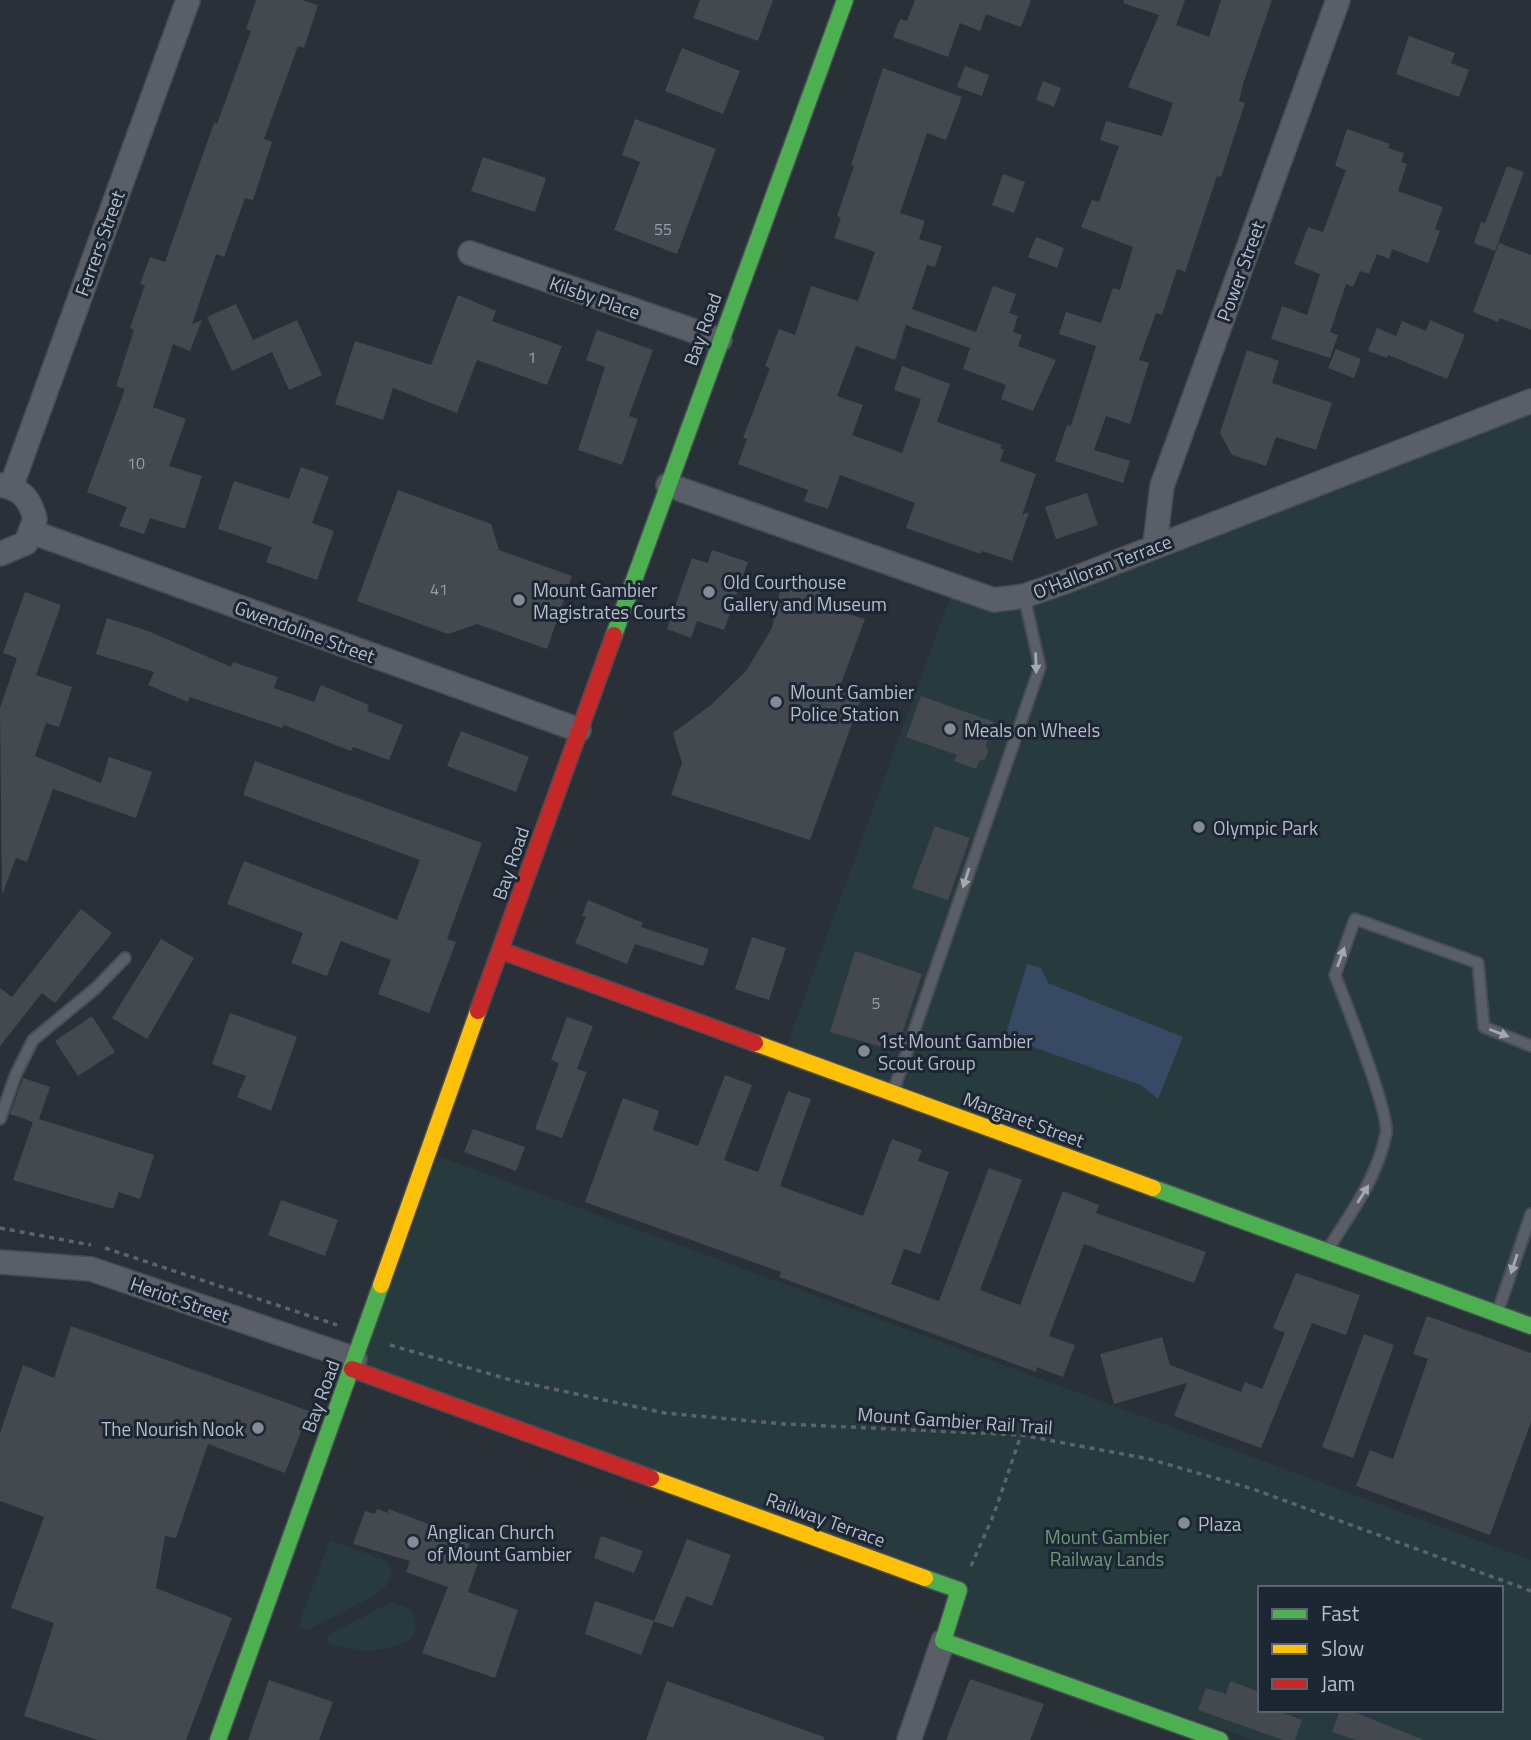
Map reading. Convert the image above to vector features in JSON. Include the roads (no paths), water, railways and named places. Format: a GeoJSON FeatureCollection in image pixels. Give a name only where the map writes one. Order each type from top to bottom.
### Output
{"type":"FeatureCollection","features":[{"type":"Feature","properties":{"kind":"street","name":"Ferrers Street"},"geometry":{"type":"LineString","coordinates":[[5,486],[188,0]]}},
{"type":"Feature","properties":{"kind":"street","name":"Bay Road"},"geometry":{"type":"LineString","coordinates":[[218,1740],[579,730],[845,0]]}},
{"type":"Feature","properties":{"kind":"street","name":"Power Street"},"geometry":{"type":"LineString","coordinates":[[1155,544],[1162,486],[1338,0]]}},
{"type":"Feature","properties":{"kind":"street","name":"Kilsby Place"},"geometry":{"type":"LineString","coordinates":[[470,253],[720,341]]}},
{"type":"Feature","properties":{"kind":"street","name":"O'Halloran Terrace"},"geometry":{"type":"LineString","coordinates":[[668,485],[994,600],[1024,596],[1531,401]]}},
{"type":"Feature","properties":{"kind":"street"},"geometry":{"type":"LineString","coordinates":[[0,554],[26,544],[35,519],[32,506],[24,495],[5,486]]}},
{"type":"Feature","properties":{"kind":"street","name":"Gwendoline Street"},"geometry":{"type":"LineString","coordinates":[[32,532],[579,730]]}},
{"type":"Feature","properties":{"kind":"street","name":"Margaret Street"},"geometry":{"type":"LineString","coordinates":[[502,951],[1531,1326]]}},
{"type":"Feature","properties":{"kind":"street","name":"Heriot Street"},"geometry":{"type":"LineString","coordinates":[[0,1262],[92,1269],[354,1364]]}},
{"type":"Feature","properties":{"kind":"street","name":"Railway Terrace"},"geometry":{"type":"LineString","coordinates":[[354,1364],[960,1590],[943,1641]]}},
{"type":"Feature","properties":{"kind":"street"},"geometry":{"type":"LineString","coordinates":[[909,1740],[943,1641],[1220,1740]]}},
{"type":"Feature","properties":{"kind":"lane"},"geometry":{"type":"LineString","coordinates":[[892,1093],[1040,667],[1024,596]]}},
{"type":"Feature","properties":{"kind":"lane"},"geometry":{"type":"LineString","coordinates":[[1326,1252],[1369,1184],[1387,1131],[1362,1046],[1335,975],[1355,919],[1478,963],[1484,1027],[1531,1046]]}},
{"type":"Feature","properties":{"kind":"lane"},"geometry":{"type":"LineString","coordinates":[[0,1119],[16,1074],[33,1040],[96,988],[125,958]]}},
{"type":"Feature","properties":{"kind":"lane"},"geometry":{"type":"LineString","coordinates":[[1497,1314],[1531,1214]]}},
{"type":"Feature","properties":{"kind":"water"},"geometry":{"type":"Polygon","coordinates":[[[1027,964],[1041,968],[1048,983],[1183,1037],[1158,1099],[1141,1085],[1005,1037],[1027,964]]]}},
{"type":"Feature","properties":{"kind":"place","name":"Old Courthouse Gallery and Museum"},"geometry":{"type":"Point","coordinates":[709,592]}},
{"type":"Feature","properties":{"kind":"place","name":"Mount Gambier Magistrates Courts"},"geometry":{"type":"Point","coordinates":[519,600]}},
{"type":"Feature","properties":{"kind":"place","name":"Mount Gambier Police Station"},"geometry":{"type":"Point","coordinates":[776,702]}},
{"type":"Feature","properties":{"kind":"place","name":"Meals on Wheels"},"geometry":{"type":"Point","coordinates":[950,729]}},
{"type":"Feature","properties":{"kind":"place","name":"Olympic Park"},"geometry":{"type":"Point","coordinates":[1199,827]}},
{"type":"Feature","properties":{"kind":"place","name":"1st Mount Gambier Scout Group"},"geometry":{"type":"Point","coordinates":[864,1051]}},
{"type":"Feature","properties":{"kind":"place","name":"The Nourish Nook"},"geometry":{"type":"Point","coordinates":[258,1428]}},
{"type":"Feature","properties":{"kind":"place","name":"Plaza"},"geometry":{"type":"Point","coordinates":[1184,1523]}},
{"type":"Feature","properties":{"kind":"place","name":"Anglican Church of Mount Gambier"},"geometry":{"type":"Point","coordinates":[413,1542]}},
{"type":"Feature","properties":{"kind":"park label","name":"Mount Gambier Railway Lands"},"geometry":{"type":"Point","coordinates":[1107,1547]}}]}
